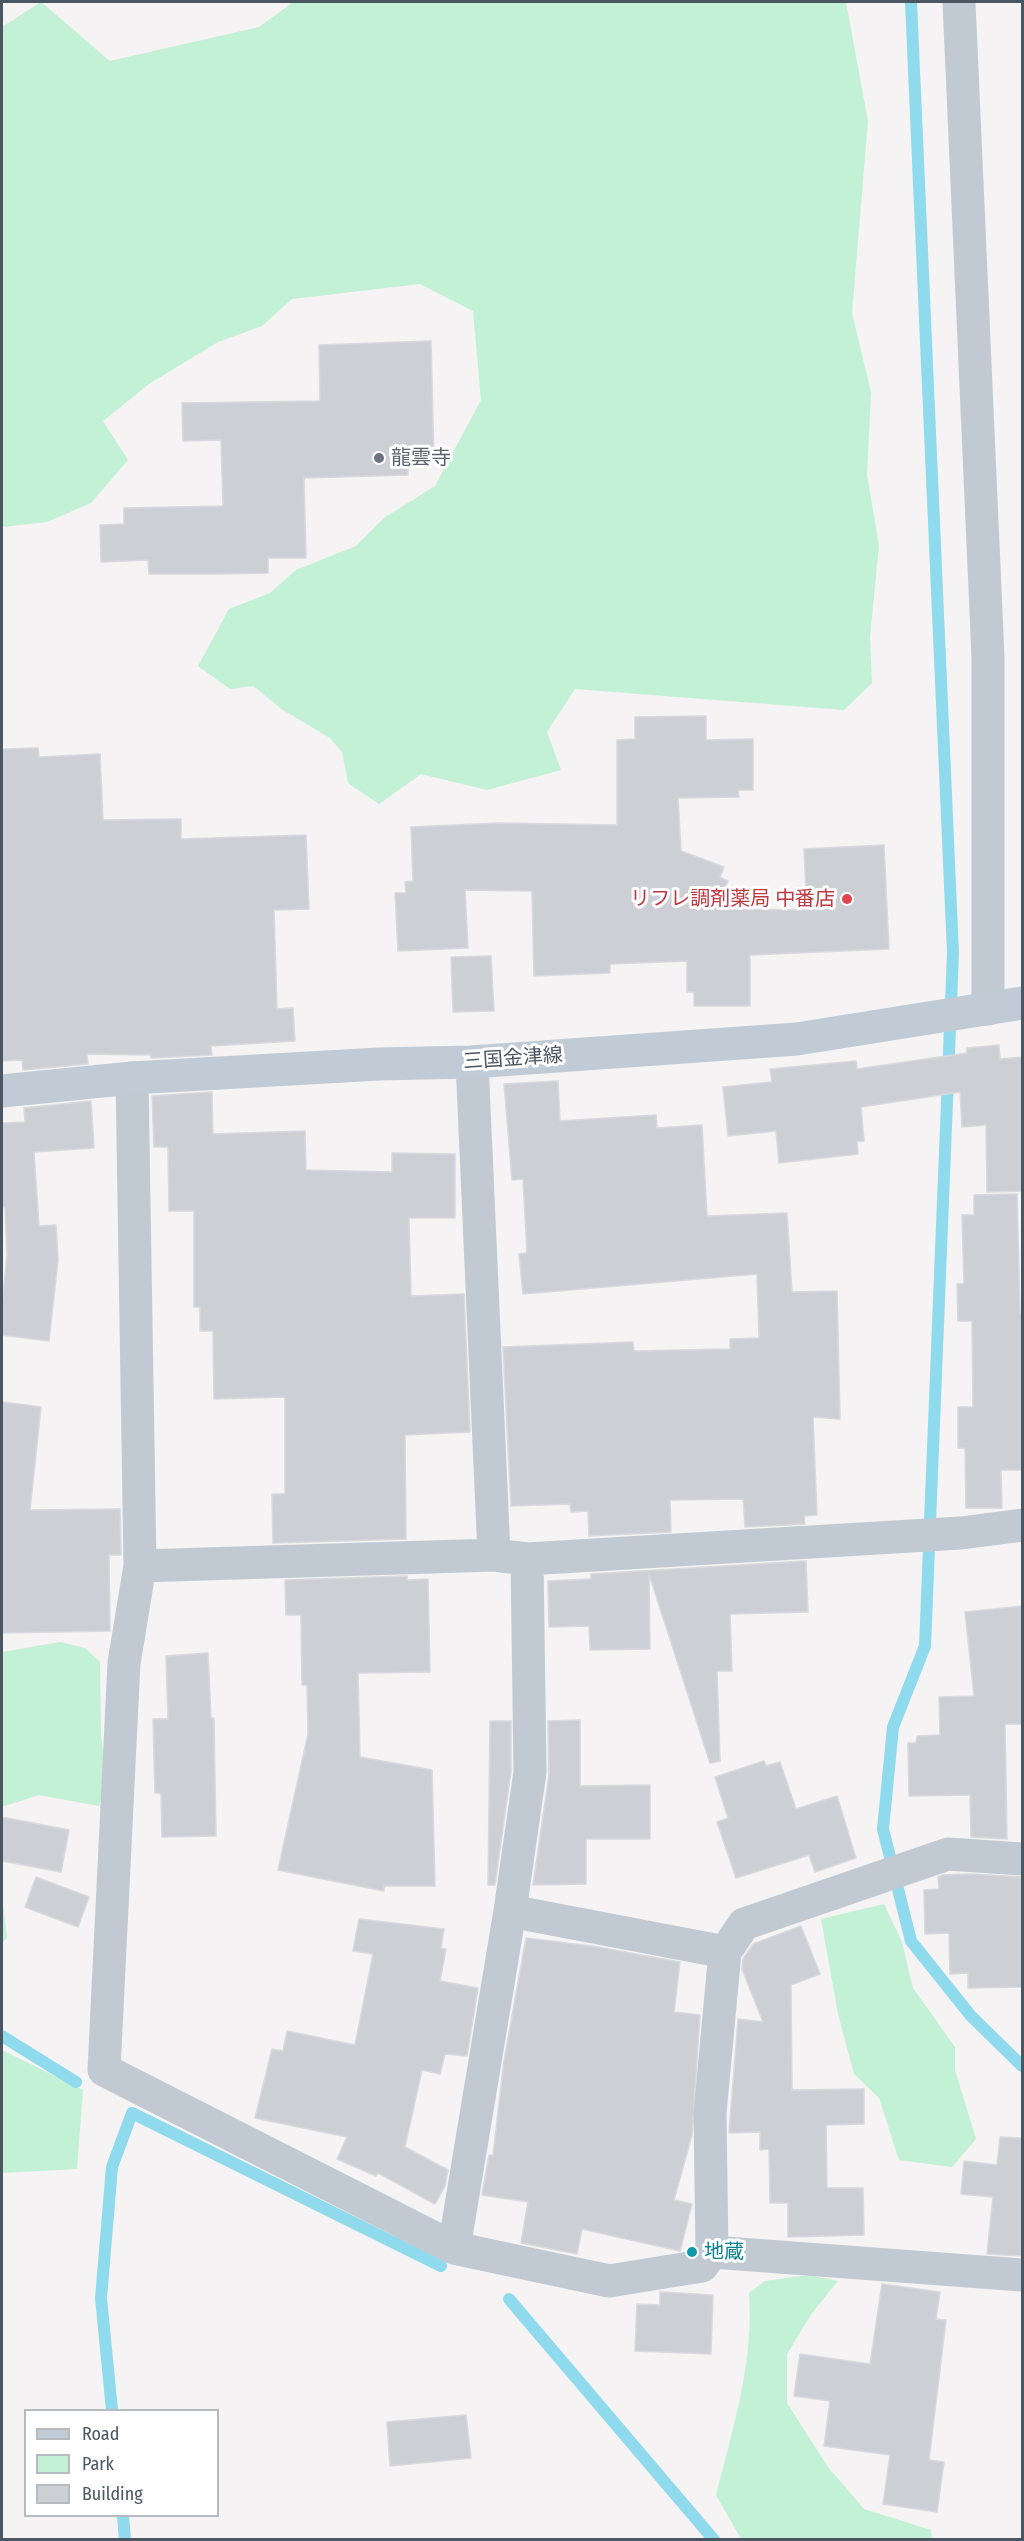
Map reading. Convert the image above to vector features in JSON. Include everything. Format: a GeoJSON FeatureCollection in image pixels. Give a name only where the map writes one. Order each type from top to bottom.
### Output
{"type":"FeatureCollection","features":[{"type":"Feature","properties":{"kind":"main road","name":"三国金津線"},"geometry":{"type":"LineString","coordinates":[[2,1091],[132,1078],[379,1064],[472,1062],[797,1039],[1023,1003]]}},
{"type":"Feature","properties":{"kind":"street"},"geometry":{"type":"LineString","coordinates":[[959,2],[988,657],[979,1011]]}},
{"type":"Feature","properties":{"kind":"street"},"geometry":{"type":"LineString","coordinates":[[472,1062],[494,1555]]}},
{"type":"Feature","properties":{"kind":"street"},"geometry":{"type":"LineString","coordinates":[[132,1078],[140,1566],[124,1662],[104,2070],[454,2248],[609,2281],[702,2266],[712,2252],[710,2113],[725,1952],[744,1924],[948,1854],[1023,1859]]}},
{"type":"Feature","properties":{"kind":"street"},"geometry":{"type":"LineString","coordinates":[[140,1566],[494,1555],[527,1559],[991,1529]]}},
{"type":"Feature","properties":{"kind":"street"},"geometry":{"type":"LineString","coordinates":[[454,2248],[510,1911],[530,1772],[527,1559]]}},
{"type":"Feature","properties":{"kind":"street"},"geometry":{"type":"LineString","coordinates":[[510,1911],[725,1952]]}},
{"type":"Feature","properties":{"kind":"street"},"geometry":{"type":"LineString","coordinates":[[712,2252],[1023,2275]]}},
{"type":"Feature","properties":{"kind":"green space"},"geometry":{"type":"Polygon","coordinates":[[[41,2],[110,61],[259,27],[293,2],[846,2],[868,121],[852,313],[871,392],[867,475],[879,545],[870,637],[872,683],[844,710],[575,689],[547,732],[561,770],[487,790],[421,774],[379,804],[348,783],[342,752],[330,738],[283,710],[253,686],[230,689],[198,666],[229,609],[270,593],[296,570],[356,546],[384,518],[435,486],[481,400],[473,311],[420,284],[292,299],[262,326],[218,342],[149,384],[103,421],[128,460],[91,503],[47,522],[2,527],[2,27],[41,2]]]}},
{"type":"Feature","properties":{"kind":"green space"},"geometry":{"type":"Polygon","coordinates":[[[60,1642],[85,1648],[100,1662],[101,1737],[107,1778],[99,1806],[39,1795],[2,1807],[2,1652],[60,1642]]]}},
{"type":"Feature","properties":{"kind":"green space"},"geometry":{"type":"Polygon","coordinates":[[[2,1895],[7,1938],[2,1943],[2,1895]]]}},
{"type":"Feature","properties":{"kind":"green space"},"geometry":{"type":"Polygon","coordinates":[[[884,1904],[902,1942],[913,1988],[955,2047],[955,2070],[976,2139],[952,2167],[899,2160],[879,2098],[854,2074],[838,2014],[821,1919],[884,1904]]]}},
{"type":"Feature","properties":{"kind":"green space"},"geometry":{"type":"Polygon","coordinates":[[[2,2050],[83,2090],[77,2169],[2,2173],[2,2050]]]}},
{"type":"Feature","properties":{"kind":"green space"},"geometry":{"type":"Polygon","coordinates":[[[809,2275],[838,2281],[812,2313],[787,2354],[787,2403],[828,2467],[864,2509],[931,2530],[932,2539],[741,2539],[716,2495],[741,2395],[748,2344],[749,2293],[765,2281],[809,2275]]]}},
{"type":"Feature","properties":{"kind":"building","name":"龍雲寺"},"geometry":{"type":"Polygon","coordinates":[[[431,341],[434,461],[408,462],[408,475],[304,478],[306,558],[268,558],[268,573],[149,574],[148,560],[101,562],[100,525],[124,524],[124,508],[223,506],[221,440],[183,441],[182,403],[320,401],[319,345],[431,341]]]}},
{"type":"Feature","properties":{"kind":"building"},"geometry":{"type":"Polygon","coordinates":[[[706,716],[706,740],[753,739],[753,790],[738,790],[739,797],[678,798],[681,851],[724,867],[720,877],[728,881],[717,909],[807,910],[804,849],[884,845],[889,949],[750,955],[750,1006],[694,1006],[694,992],[687,992],[687,961],[610,964],[610,973],[534,976],[532,891],[465,890],[468,948],[398,951],[395,893],[406,893],[405,882],[413,881],[411,827],[498,823],[617,825],[617,740],[635,739],[635,717],[706,716]]]}},
{"type":"Feature","properties":{"kind":"building"},"geometry":{"type":"Polygon","coordinates":[[[38,748],[39,757],[100,754],[103,820],[181,819],[181,839],[306,835],[309,909],[274,910],[277,1009],[293,1008],[295,1041],[211,1046],[212,1055],[151,1058],[151,1055],[87,1054],[88,1064],[23,1070],[22,1060],[2,1061],[2,749],[38,748]]]}},
{"type":"Feature","properties":{"kind":"building"},"geometry":{"type":"Polygon","coordinates":[[[491,956],[494,1011],[453,1012],[451,957],[491,956]]]}},
{"type":"Feature","properties":{"kind":"building"},"geometry":{"type":"Polygon","coordinates":[[[999,1045],[1000,1059],[1023,1057],[1023,1191],[987,1192],[986,1125],[962,1127],[960,1092],[861,1107],[864,1141],[857,1141],[858,1154],[779,1163],[776,1131],[728,1136],[723,1087],[772,1082],[770,1069],[856,1061],[857,1069],[967,1053],[967,1048],[999,1045]]]}},
{"type":"Feature","properties":{"kind":"building"},"geometry":{"type":"Polygon","coordinates":[[[558,1081],[560,1121],[656,1115],[657,1128],[702,1125],[707,1216],[787,1213],[792,1292],[837,1291],[840,1419],[813,1417],[817,1515],[804,1516],[805,1524],[745,1527],[743,1499],[670,1500],[671,1532],[589,1536],[588,1511],[571,1512],[570,1504],[511,1506],[503,1347],[633,1342],[634,1351],[730,1349],[730,1339],[759,1338],[757,1274],[523,1294],[519,1254],[527,1253],[523,1179],[512,1180],[504,1084],[558,1081]]]}},
{"type":"Feature","properties":{"kind":"building"},"geometry":{"type":"Polygon","coordinates":[[[212,1092],[213,1134],[305,1131],[306,1170],[392,1172],[392,1153],[455,1154],[455,1218],[409,1218],[411,1296],[464,1294],[470,1432],[405,1435],[406,1539],[273,1543],[272,1494],[285,1494],[285,1397],[214,1399],[213,1331],[200,1331],[200,1307],[194,1307],[194,1211],[169,1211],[168,1147],[154,1147],[152,1096],[212,1092]]]}},
{"type":"Feature","properties":{"kind":"building"},"geometry":{"type":"Polygon","coordinates":[[[91,1101],[94,1148],[34,1152],[39,1226],[56,1225],[58,1260],[49,1341],[2,1335],[2,1305],[7,1256],[5,1207],[2,1207],[2,1123],[25,1122],[24,1108],[91,1101]]]}},
{"type":"Feature","properties":{"kind":"building"},"geometry":{"type":"Polygon","coordinates":[[[1017,1194],[1020,1313],[1023,1313],[1023,1470],[1001,1470],[1002,1508],[966,1508],[965,1448],[958,1448],[958,1407],[973,1407],[972,1321],[958,1321],[957,1284],[964,1284],[962,1215],[974,1215],[974,1195],[1017,1194]]]}},
{"type":"Feature","properties":{"kind":"building"},"geometry":{"type":"Polygon","coordinates":[[[2,1402],[41,1407],[30,1510],[120,1509],[121,1555],[109,1555],[110,1631],[2,1633],[2,1402]]]}},
{"type":"Feature","properties":{"kind":"building"},"geometry":{"type":"Polygon","coordinates":[[[806,1561],[808,1612],[730,1614],[732,1671],[717,1671],[720,1761],[710,1763],[649,1574],[650,1649],[590,1650],[589,1626],[549,1627],[548,1581],[591,1579],[591,1574],[806,1561]]]}},
{"type":"Feature","properties":{"kind":"building"},"geometry":{"type":"Polygon","coordinates":[[[407,1576],[407,1580],[428,1579],[430,1672],[358,1673],[360,1757],[432,1770],[435,1886],[384,1886],[384,1891],[278,1870],[308,1734],[307,1685],[302,1685],[301,1615],[286,1615],[285,1580],[407,1576]]]}},
{"type":"Feature","properties":{"kind":"building"},"geometry":{"type":"Polygon","coordinates":[[[1023,1606],[1023,1724],[1005,1724],[1007,1839],[971,1837],[970,1795],[909,1796],[908,1743],[916,1743],[917,1736],[940,1735],[939,1697],[974,1696],[965,1612],[1023,1606]]]}},
{"type":"Feature","properties":{"kind":"building"},"geometry":{"type":"Polygon","coordinates":[[[208,1653],[211,1718],[214,1718],[216,1836],[162,1837],[161,1793],[155,1793],[153,1719],[168,1719],[166,1656],[208,1653]]]}},
{"type":"Feature","properties":{"kind":"building"},"geometry":{"type":"Polygon","coordinates":[[[580,1720],[580,1786],[650,1785],[650,1839],[586,1839],[586,1884],[533,1885],[549,1775],[548,1721],[580,1720]]]}},
{"type":"Feature","properties":{"kind":"building"},"geometry":{"type":"Polygon","coordinates":[[[490,1721],[511,1721],[511,1771],[495,1885],[488,1885],[490,1721]]]}},
{"type":"Feature","properties":{"kind":"building"},"geometry":{"type":"Polygon","coordinates":[[[764,1761],[766,1766],[780,1762],[796,1809],[837,1796],[856,1858],[815,1872],[809,1855],[736,1878],[717,1822],[728,1818],[715,1777],[764,1761]]]}},
{"type":"Feature","properties":{"kind":"building"},"geometry":{"type":"Polygon","coordinates":[[[2,1817],[69,1830],[61,1872],[2,1861],[2,1817]]]}},
{"type":"Feature","properties":{"kind":"building"},"geometry":{"type":"Polygon","coordinates":[[[943,1875],[1023,1877],[1023,1987],[968,1988],[968,1973],[950,1974],[949,1933],[925,1934],[924,1890],[939,1889],[938,1877],[943,1875]]]}},
{"type":"Feature","properties":{"kind":"building"},"geometry":{"type":"Polygon","coordinates":[[[36,1877],[89,1897],[78,1927],[25,1907],[36,1877]]]}},
{"type":"Feature","properties":{"kind":"building"},"geometry":{"type":"Polygon","coordinates":[[[359,1919],[444,1929],[441,1948],[446,1949],[440,1981],[478,1988],[467,2056],[445,2054],[440,2074],[422,2070],[405,2147],[448,2170],[445,2186],[435,2204],[378,2173],[376,2176],[337,2159],[347,2137],[255,2118],[272,2049],[283,2051],[287,2031],[355,2045],[373,1954],[353,1951],[359,1919]]]}},
{"type":"Feature","properties":{"kind":"building"},"geometry":{"type":"Polygon","coordinates":[[[801,1926],[820,1974],[791,1985],[792,2090],[864,2089],[864,2124],[826,2125],[827,2188],[863,2188],[864,2235],[788,2237],[788,2203],[770,2203],[769,2149],[760,2150],[760,2132],[729,2133],[738,2019],[763,2022],[742,1969],[743,1959],[753,1944],[801,1926]]]}},
{"type":"Feature","properties":{"kind":"building"},"geometry":{"type":"Polygon","coordinates":[[[526,1938],[592,1946],[680,1962],[674,2012],[700,2015],[692,2135],[674,2200],[692,2204],[680,2251],[582,2229],[577,2254],[521,2243],[528,2202],[482,2195],[489,2155],[493,2155],[504,2061],[526,1938]]]}},
{"type":"Feature","properties":{"kind":"building"},"geometry":{"type":"Polygon","coordinates":[[[1000,2137],[1023,2138],[1023,2256],[987,2254],[993,2197],[961,2194],[964,2161],[997,2165],[1000,2137]]]}},
{"type":"Feature","properties":{"kind":"building"},"geometry":{"type":"Polygon","coordinates":[[[882,2284],[940,2292],[936,2319],[946,2320],[929,2460],[944,2462],[937,2512],[883,2504],[890,2455],[824,2446],[830,2401],[794,2396],[800,2354],[870,2364],[882,2284]]]}},
{"type":"Feature","properties":{"kind":"building"},"geometry":{"type":"Polygon","coordinates":[[[660,2292],[713,2295],[711,2354],[635,2351],[637,2304],[660,2305],[660,2292]]]}},
{"type":"Feature","properties":{"kind":"building"},"geometry":{"type":"Polygon","coordinates":[[[466,2415],[471,2458],[390,2466],[387,2422],[466,2415]]]}},
{"type":"Feature","properties":{"kind":"waterway"},"geometry":{"type":"LineString","coordinates":[[911,2],[953,953],[925,1646],[893,1727],[883,1829],[911,1941],[971,2016],[1022,2066]]}},
{"type":"Feature","properties":{"kind":"waterway"},"geometry":{"type":"LineString","coordinates":[[2,2036],[76,2082]]}},
{"type":"Feature","properties":{"kind":"waterway"},"geometry":{"type":"LineString","coordinates":[[112,2409],[101,2298],[112,2167],[132,2113],[441,2266]]}},
{"type":"Feature","properties":{"kind":"waterway"},"geometry":{"type":"LineString","coordinates":[[509,2299],[714,2540]]}},
{"type":"Feature","properties":{"kind":"waterway"},"geometry":{"type":"LineString","coordinates":[[123,2517],[125,2540]]}},
{"type":"Feature","properties":{"kind":"place","name":"龍雲寺"},"geometry":{"type":"Point","coordinates":[379,458]}},
{"type":"Feature","properties":{"kind":"place","name":"リフレ調剤薬局 中番店"},"geometry":{"type":"Point","coordinates":[847,899]}},
{"type":"Feature","properties":{"kind":"place","name":"地蔵"},"geometry":{"type":"Point","coordinates":[692,2252]}}]}
